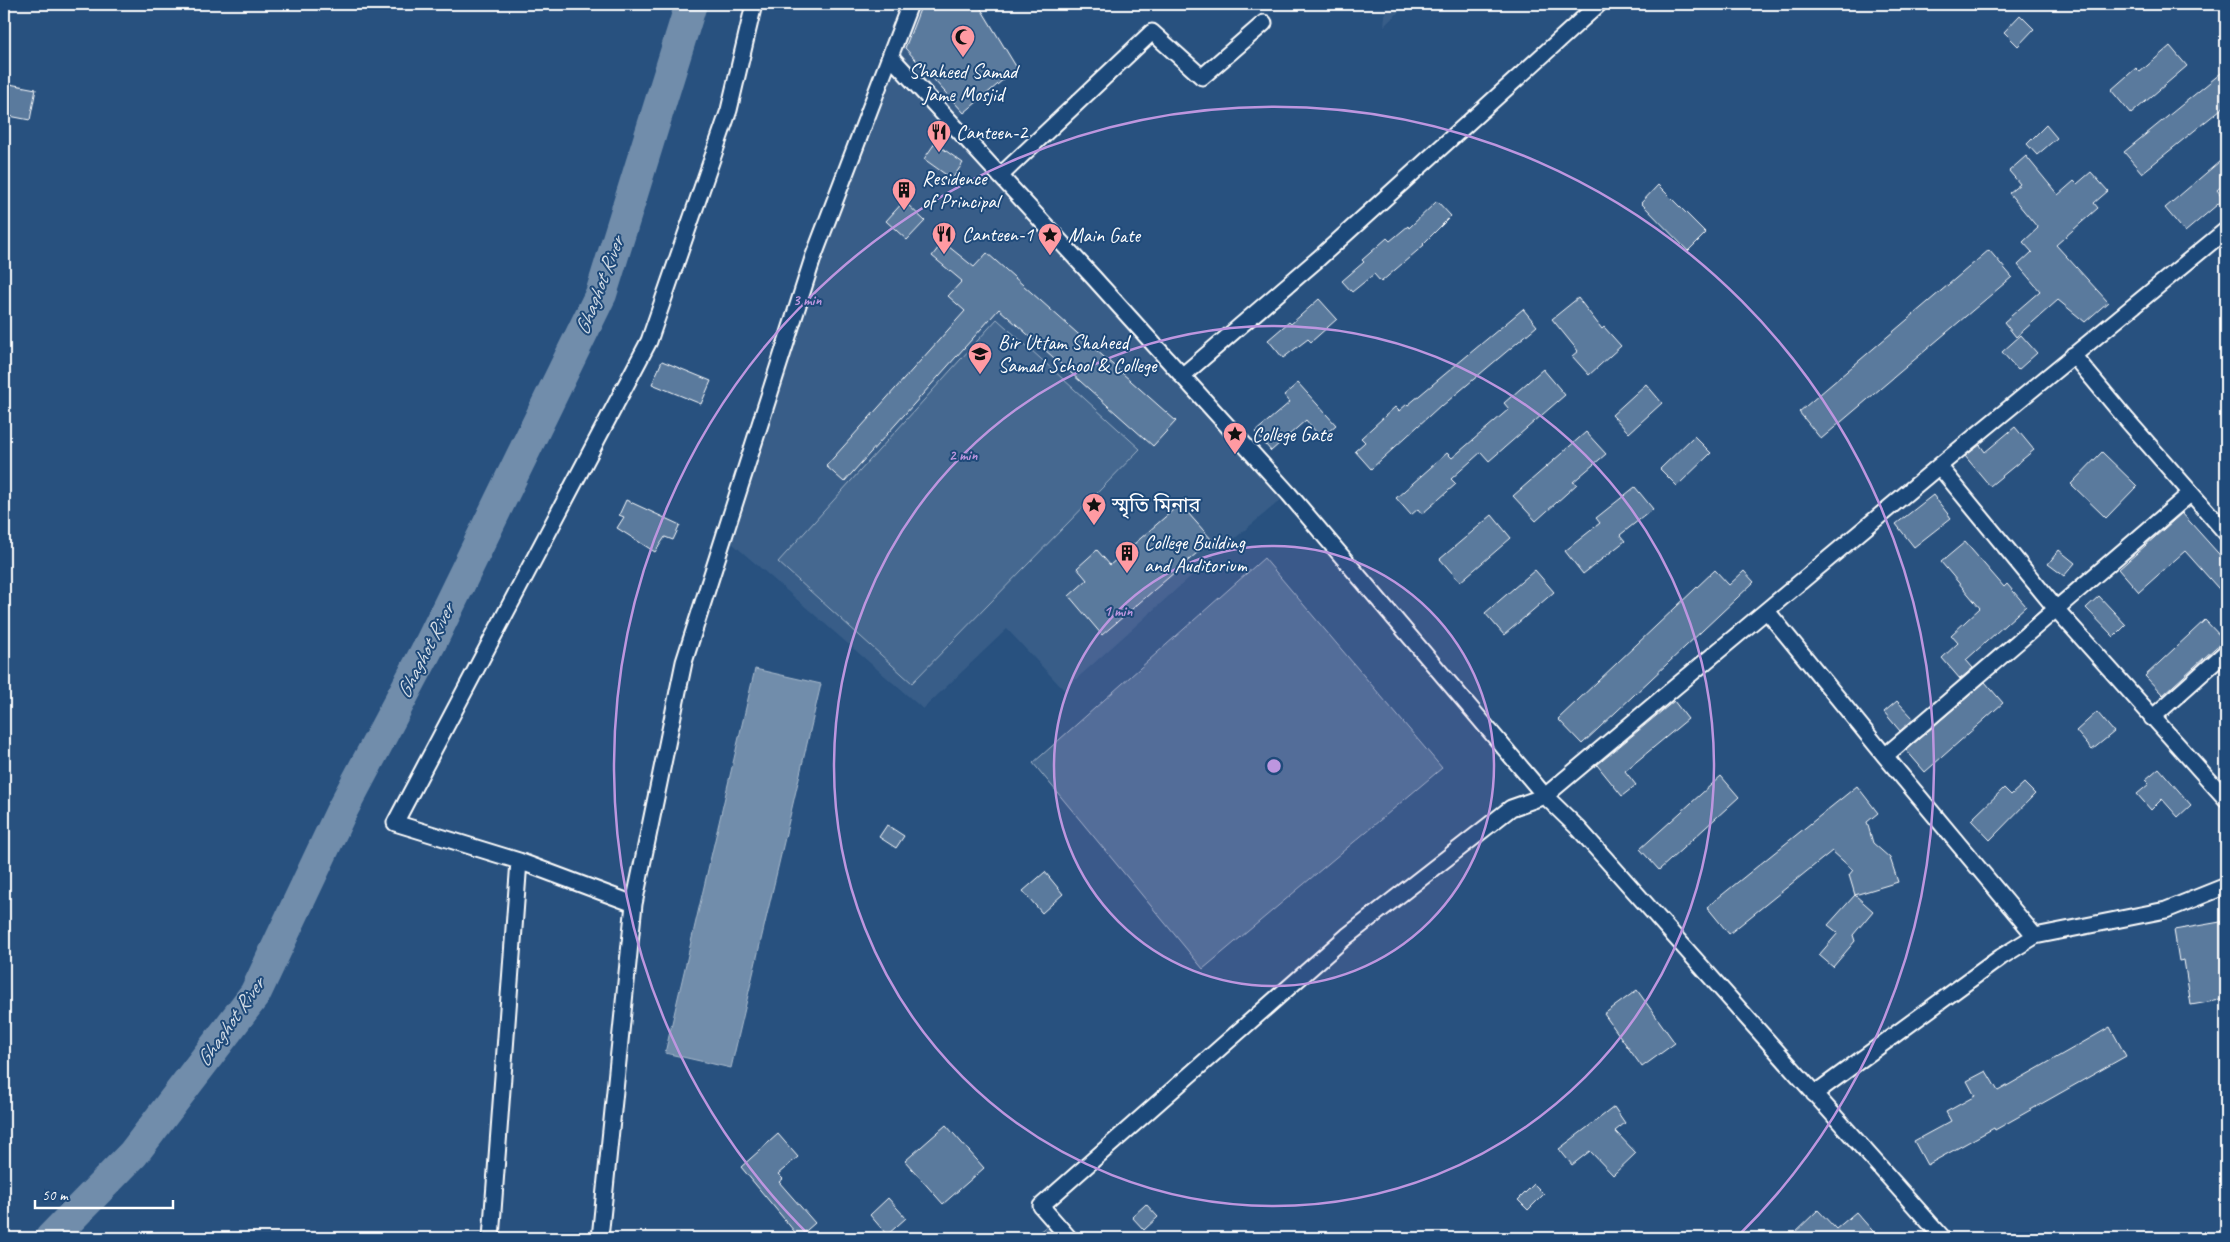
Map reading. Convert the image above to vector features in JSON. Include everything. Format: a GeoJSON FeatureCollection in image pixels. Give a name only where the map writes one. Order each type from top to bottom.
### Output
{"type":"FeatureCollection","features":[{"type":"Feature","properties":{"kind":"street"},"geometry":{"type":"LineString","coordinates":[[634,904],[519,861],[395,823],[650,341],[729,110],[754,4]]}},
{"type":"Feature","properties":{"kind":"street"},"geometry":{"type":"LineString","coordinates":[[600,1238],[634,904],[684,662],[813,258],[910,4]]}},
{"type":"Feature","properties":{"kind":"street"},"geometry":{"type":"LineString","coordinates":[[1182,376],[1318,259],[1599,4]]}},
{"type":"Feature","properties":{"kind":"street"},"geometry":{"type":"LineString","coordinates":[[1000,176],[1152,32],[1202,77],[1264,23]]}},
{"type":"Feature","properties":{"kind":"street"},"geometry":{"type":"LineString","coordinates":[[891,57],[1289,494],[1544,796],[1579,830],[1943,1238]]}},
{"type":"Feature","properties":{"kind":"street"},"geometry":{"type":"LineString","coordinates":[[1070,1238],[1041,1206],[1347,936],[1511,808],[1544,796],[1939,466],[2226,230]]}},
{"type":"Feature","properties":{"kind":"street"},"geometry":{"type":"LineString","coordinates":[[2074,355],[2126,420],[2226,532]]}},
{"type":"Feature","properties":{"kind":"street"},"geometry":{"type":"LineString","coordinates":[[1939,466],[2057,610],[2226,799]]}},
{"type":"Feature","properties":{"kind":"street"},"geometry":{"type":"LineString","coordinates":[[1884,756],[2057,610],[2191,493]]}},
{"type":"Feature","properties":{"kind":"street"},"geometry":{"type":"LineString","coordinates":[[1767,611],[1884,756],[2035,936]]}},
{"type":"Feature","properties":{"kind":"street"},"geometry":{"type":"LineString","coordinates":[[2152,718],[2226,652]]}},
{"type":"Feature","properties":{"kind":"street"},"geometry":{"type":"LineString","coordinates":[[491,1238],[519,861]]}},
{"type":"Feature","properties":{"kind":"street"},"geometry":{"type":"LineString","coordinates":[[1814,1094],[2001,956],[2035,936],[2166,910],[2226,886]]}},
{"type":"Feature","properties":{"kind":"shaded area","name":"Bir Uttam Shaheed Samad School & College"},"geometry":{"type":"Polygon","coordinates":[[[910,4],[980,4],[1017,67],[953,122],[1289,493],[1208,561],[1064,690],[1007,629],[923,709],[726,538],[814,258],[910,4]]]}},
{"type":"Feature","properties":{"kind":"shaded area"},"geometry":{"type":"Polygon","coordinates":[[[1386,4],[1407,4],[1384,26],[1386,4]]]}},
{"type":"Feature","properties":{"kind":"shaded area"},"geometry":{"type":"Polygon","coordinates":[[[997,319],[1140,449],[912,683],[778,562],[997,319]]]}},
{"type":"Feature","properties":{"kind":"shaded area"},"geometry":{"type":"Polygon","coordinates":[[[1264,558],[1442,768],[1203,969],[1033,763],[1264,558]]]}},
{"type":"Feature","properties":{"kind":"shaded area"},"geometry":{"type":"Polygon","coordinates":[[[755,669],[821,684],[731,1068],[665,1053],[755,669]]]}},
{"type":"Feature","properties":{"kind":"shaded area"},"geometry":{"type":"Polygon","coordinates":[[[1047,1226],[1058,1238],[1031,1238],[1047,1226]]]}},
{"type":"Feature","properties":{"kind":"building","name":"Shaheed Samad Jame Mosjid"},"geometry":{"type":"Polygon","coordinates":[[[922,4],[978,4],[1017,68],[964,113],[905,48],[922,4]]]}},
{"type":"Feature","properties":{"kind":"building"},"geometry":{"type":"Polygon","coordinates":[[[2020,15],[2034,29],[2018,46],[2004,32],[2020,15]]]}},
{"type":"Feature","properties":{"kind":"building"},"geometry":{"type":"Polygon","coordinates":[[[2170,46],[2187,66],[2131,114],[2111,90],[2136,68],[2140,72],[2170,46]]]}},
{"type":"Feature","properties":{"kind":"building"},"geometry":{"type":"Polygon","coordinates":[[[2226,69],[2226,105],[2142,173],[2124,152],[2226,69]]]}},
{"type":"Feature","properties":{"kind":"building"},"geometry":{"type":"Polygon","coordinates":[[[4,83],[36,89],[30,120],[4,115],[4,83]]]}},
{"type":"Feature","properties":{"kind":"building"},"geometry":{"type":"Polygon","coordinates":[[[2046,125],[2057,138],[2037,155],[2027,144],[2046,125]]]}},
{"type":"Feature","properties":{"kind":"building","name":"Canteen-2"},"geometry":{"type":"Polygon","coordinates":[[[935,143],[963,163],[952,179],[924,159],[935,143]]]}},
{"type":"Feature","properties":{"kind":"building"},"geometry":{"type":"Polygon","coordinates":[[[2026,156],[2058,195],[2074,181],[2077,184],[2091,172],[2108,191],[2094,203],[2098,208],[2056,245],[2108,302],[2085,322],[2058,300],[2016,337],[2004,322],[2040,291],[2018,265],[2032,252],[2023,242],[2038,228],[2009,193],[2020,184],[2009,171],[2026,156]]]}},
{"type":"Feature","properties":{"kind":"building"},"geometry":{"type":"Polygon","coordinates":[[[2226,156],[2226,182],[2217,190],[2224,199],[2185,232],[2165,208],[2226,156]]]}},
{"type":"Feature","properties":{"kind":"building"},"geometry":{"type":"Polygon","coordinates":[[[1658,185],[1706,233],[1688,251],[1641,203],[1658,185]]]}},
{"type":"Feature","properties":{"kind":"building","name":"Residence of Principal"},"geometry":{"type":"Polygon","coordinates":[[[904,201],[925,221],[907,240],[886,221],[904,201]]]}},
{"type":"Feature","properties":{"kind":"building"},"geometry":{"type":"Polygon","coordinates":[[[1437,201],[1451,216],[1424,245],[1381,282],[1374,274],[1352,292],[1342,281],[1387,238],[1390,241],[1408,226],[1409,228],[1437,201]]]}},
{"type":"Feature","properties":{"kind":"building"},"geometry":{"type":"Polygon","coordinates":[[[943,242],[974,267],[987,253],[1176,421],[1153,446],[999,309],[844,482],[826,466],[965,311],[948,296],[962,281],[932,256],[943,242]]]}},
{"type":"Feature","properties":{"kind":"building"},"geometry":{"type":"Polygon","coordinates":[[[1989,250],[2012,277],[1821,439],[1799,412],[1989,250]]]}},
{"type":"Feature","properties":{"kind":"building"},"geometry":{"type":"Polygon","coordinates":[[[1578,298],[1602,329],[1604,327],[1621,346],[1589,375],[1572,356],[1578,351],[1552,319],[1578,298]]]}},
{"type":"Feature","properties":{"kind":"building"},"geometry":{"type":"Polygon","coordinates":[[[1319,299],[1337,319],[1311,342],[1308,339],[1283,358],[1268,340],[1289,322],[1291,324],[1319,299]]]}},
{"type":"Feature","properties":{"kind":"building"},"geometry":{"type":"Polygon","coordinates":[[[1523,309],[1537,326],[1441,405],[1371,469],[1355,451],[1365,442],[1361,438],[1395,407],[1399,411],[1408,405],[1523,309]]]}},
{"type":"Feature","properties":{"kind":"building"},"geometry":{"type":"Polygon","coordinates":[[[2021,335],[2037,353],[2018,370],[2002,352],[2021,335]]]}},
{"type":"Feature","properties":{"kind":"building"},"geometry":{"type":"Polygon","coordinates":[[[662,361],[711,381],[701,404],[652,384],[662,361]]]}},
{"type":"Feature","properties":{"kind":"building"},"geometry":{"type":"Polygon","coordinates":[[[1543,369],[1565,395],[1489,461],[1481,452],[1451,479],[1456,484],[1422,514],[1418,509],[1411,515],[1396,498],[1447,453],[1452,458],[1509,409],[1504,403],[1543,369]]]}},
{"type":"Feature","properties":{"kind":"building"},"geometry":{"type":"Polygon","coordinates":[[[1298,383],[1336,425],[1321,438],[1306,420],[1271,451],[1255,432],[1290,402],[1284,395],[1298,383]]]}},
{"type":"Feature","properties":{"kind":"building"},"geometry":{"type":"Polygon","coordinates":[[[1646,384],[1662,403],[1629,433],[1612,415],[1646,384]]]}},
{"type":"Feature","properties":{"kind":"building"},"geometry":{"type":"Polygon","coordinates":[[[2015,427],[2034,450],[1990,486],[1965,456],[1980,445],[1985,452],[2015,427]]]}},
{"type":"Feature","properties":{"kind":"building"},"geometry":{"type":"Polygon","coordinates":[[[1586,432],[1606,454],[1573,482],[1577,484],[1536,521],[1513,496],[1586,432]]]}},
{"type":"Feature","properties":{"kind":"building"},"geometry":{"type":"Polygon","coordinates":[[[1694,436],[1711,453],[1677,486],[1660,469],[1694,436]]]}},
{"type":"Feature","properties":{"kind":"building"},"geometry":{"type":"Polygon","coordinates":[[[2102,452],[2137,486],[2106,518],[2071,484],[2102,452]]]}},
{"type":"Feature","properties":{"kind":"building"},"geometry":{"type":"Polygon","coordinates":[[[1635,487],[1653,509],[1620,535],[1625,541],[1583,574],[1565,551],[1600,523],[1596,518],[1635,487]]]}},
{"type":"Feature","properties":{"kind":"building"},"geometry":{"type":"Polygon","coordinates":[[[1933,495],[1951,518],[1914,547],[1896,524],[1933,495]]]}},
{"type":"Feature","properties":{"kind":"building"},"geometry":{"type":"Polygon","coordinates":[[[626,500],[680,525],[673,540],[665,537],[655,552],[617,528],[624,517],[619,515],[626,500]]]}},
{"type":"Feature","properties":{"kind":"building","name":"College Building and Auditorium"},"geometry":{"type":"Polygon","coordinates":[[[1180,504],[1212,540],[1102,635],[1069,596],[1087,580],[1077,568],[1097,550],[1110,565],[1180,504]]]}},
{"type":"Feature","properties":{"kind":"building"},"geometry":{"type":"Polygon","coordinates":[[[2182,513],[2226,562],[2226,597],[2185,551],[2139,592],[2119,569],[2182,513]]]}},
{"type":"Feature","properties":{"kind":"building"},"geometry":{"type":"Polygon","coordinates":[[[1492,515],[1511,538],[1460,582],[1440,559],[1492,515]]]}},
{"type":"Feature","properties":{"kind":"building"},"geometry":{"type":"Polygon","coordinates":[[[1965,542],[2004,587],[2007,584],[2026,606],[1966,660],[1973,668],[1960,679],[1942,658],[1958,643],[1951,635],[1980,608],[1941,562],[1965,542]]]}},
{"type":"Feature","properties":{"kind":"building"},"geometry":{"type":"Polygon","coordinates":[[[2059,550],[2075,563],[2064,576],[2048,564],[2059,550]]]}},
{"type":"Feature","properties":{"kind":"building"},"geometry":{"type":"Polygon","coordinates":[[[1535,570],[1554,592],[1504,635],[1485,613],[1535,570]]]}},
{"type":"Feature","properties":{"kind":"building"},"geometry":{"type":"Polygon","coordinates":[[[1715,570],[1729,585],[1744,571],[1754,582],[1582,744],[1558,719],[1715,570]]]}},
{"type":"Feature","properties":{"kind":"building"},"geometry":{"type":"Polygon","coordinates":[[[2099,596],[2126,625],[2114,637],[2086,608],[2099,596]]]}},
{"type":"Feature","properties":{"kind":"building"},"geometry":{"type":"Polygon","coordinates":[[[2205,620],[2224,640],[2163,695],[2145,676],[2205,620]]]}},
{"type":"Feature","properties":{"kind":"building"},"geometry":{"type":"Polygon","coordinates":[[[1985,682],[2003,703],[1925,772],[1906,750],[1985,682]]]}},
{"type":"Feature","properties":{"kind":"building"},"geometry":{"type":"Polygon","coordinates":[[[1674,701],[1688,719],[1625,771],[1636,785],[1622,796],[1597,765],[1674,701]]]}},
{"type":"Feature","properties":{"kind":"building"},"geometry":{"type":"Polygon","coordinates":[[[1897,701],[1914,719],[1900,731],[1884,712],[1897,701]]]}},
{"type":"Feature","properties":{"kind":"building"},"geometry":{"type":"Polygon","coordinates":[[[2097,712],[2114,732],[2092,750],[2076,731],[2097,712]]]}},
{"type":"Feature","properties":{"kind":"building"},"geometry":{"type":"Polygon","coordinates":[[[2159,768],[2191,805],[2178,817],[2162,799],[2151,810],[2137,794],[2149,784],[2145,780],[2159,768]]]}},
{"type":"Feature","properties":{"kind":"building"},"geometry":{"type":"Polygon","coordinates":[[[1721,776],[1739,797],[1659,870],[1640,849],[1721,776]]]}},
{"type":"Feature","properties":{"kind":"building"},"geometry":{"type":"Polygon","coordinates":[[[2024,783],[2035,794],[1990,840],[1971,820],[2004,788],[2011,795],[2024,783]]]}},
{"type":"Feature","properties":{"kind":"building"},"geometry":{"type":"Polygon","coordinates":[[[1857,786],[1878,813],[1867,822],[1873,843],[1890,858],[1898,882],[1855,895],[1849,875],[1853,870],[1832,851],[1729,934],[1707,907],[1857,786]]]}},
{"type":"Feature","properties":{"kind":"building"},"geometry":{"type":"Polygon","coordinates":[[[887,825],[904,836],[896,848],[879,837],[887,825]]]}},
{"type":"Feature","properties":{"kind":"building"},"geometry":{"type":"Polygon","coordinates":[[[1045,872],[1063,894],[1042,913],[1023,891],[1045,872]]]}},
{"type":"Feature","properties":{"kind":"building"},"geometry":{"type":"Polygon","coordinates":[[[1855,895],[1873,911],[1853,935],[1855,941],[1833,967],[1819,955],[1838,933],[1828,925],[1855,895]]]}},
{"type":"Feature","properties":{"kind":"building"},"geometry":{"type":"Polygon","coordinates":[[[2226,921],[2226,999],[2191,1005],[2184,960],[2179,961],[2174,930],[2226,921]]]}},
{"type":"Feature","properties":{"kind":"building"},"geometry":{"type":"Polygon","coordinates":[[[1637,990],[1675,1043],[1642,1067],[1604,1014],[1637,990]]]}},
{"type":"Feature","properties":{"kind":"building"},"geometry":{"type":"Polygon","coordinates":[[[2110,1027],[2126,1056],[1995,1130],[1994,1128],[1927,1165],[1914,1141],[1951,1121],[1946,1112],[1975,1096],[1967,1081],[1986,1071],[1998,1091],[2110,1027]]]}},
{"type":"Feature","properties":{"kind":"building"},"geometry":{"type":"Polygon","coordinates":[[[1614,1107],[1625,1123],[1615,1131],[1636,1153],[1613,1175],[1590,1151],[1572,1165],[1559,1149],[1614,1107]]]}},
{"type":"Feature","properties":{"kind":"building"},"geometry":{"type":"Polygon","coordinates":[[[946,1125],[984,1168],[943,1204],[905,1161],[946,1125]]]}},
{"type":"Feature","properties":{"kind":"building"},"geometry":{"type":"Polygon","coordinates":[[[778,1134],[798,1157],[778,1174],[783,1179],[779,1182],[815,1223],[799,1237],[741,1167],[778,1134]]]}},
{"type":"Feature","properties":{"kind":"building"},"geometry":{"type":"Polygon","coordinates":[[[1534,1184],[1544,1194],[1528,1210],[1518,1200],[1534,1184]]]}},
{"type":"Feature","properties":{"kind":"building"},"geometry":{"type":"Polygon","coordinates":[[[888,1198],[906,1218],[887,1235],[870,1215],[888,1198]]]}},
{"type":"Feature","properties":{"kind":"building"},"geometry":{"type":"Polygon","coordinates":[[[1146,1204],[1158,1217],[1144,1230],[1132,1217],[1146,1204]]]}},
{"type":"Feature","properties":{"kind":"building"},"geometry":{"type":"Polygon","coordinates":[[[1818,1210],[1836,1229],[1856,1212],[1879,1238],[1789,1238],[1818,1210]]]}},
{"type":"Feature","properties":{"kind":"waterway","name":"Ghaghot River"},"geometry":{"type":"LineString","coordinates":[[51,1238],[133,1154],[255,994],[340,814],[431,642],[601,294],[691,4]]}},
{"type":"Feature","properties":{"kind":"place","name":"Shaheed Samad Jame Mosjid"},"geometry":{"type":"Point","coordinates":[963,58]}},
{"type":"Feature","properties":{"kind":"place","name":"Canteen-2"},"geometry":{"type":"Point","coordinates":[939,153]}},
{"type":"Feature","properties":{"kind":"place","name":"Residence of Principal"},"geometry":{"type":"Point","coordinates":[904,211]}},
{"type":"Feature","properties":{"kind":"place","name":"Canteen-1"},"geometry":{"type":"Point","coordinates":[944,255]}},
{"type":"Feature","properties":{"kind":"place","name":"Main Gate"},"geometry":{"type":"Point","coordinates":[1050,256]}},
{"type":"Feature","properties":{"kind":"place","name":"Bir Uttam Shaheed Samad School & College"},"geometry":{"type":"Point","coordinates":[980,375]}},
{"type":"Feature","properties":{"kind":"place","name":"College Gate"},"geometry":{"type":"Point","coordinates":[1235,455]}},
{"type":"Feature","properties":{"kind":"place","name":"স্মৃতি মিনার"},"geometry":{"type":"Point","coordinates":[1094,526]}},
{"type":"Feature","properties":{"kind":"place","name":"College Building and Auditorium"},"geometry":{"type":"Point","coordinates":[1127,574]}}]}
